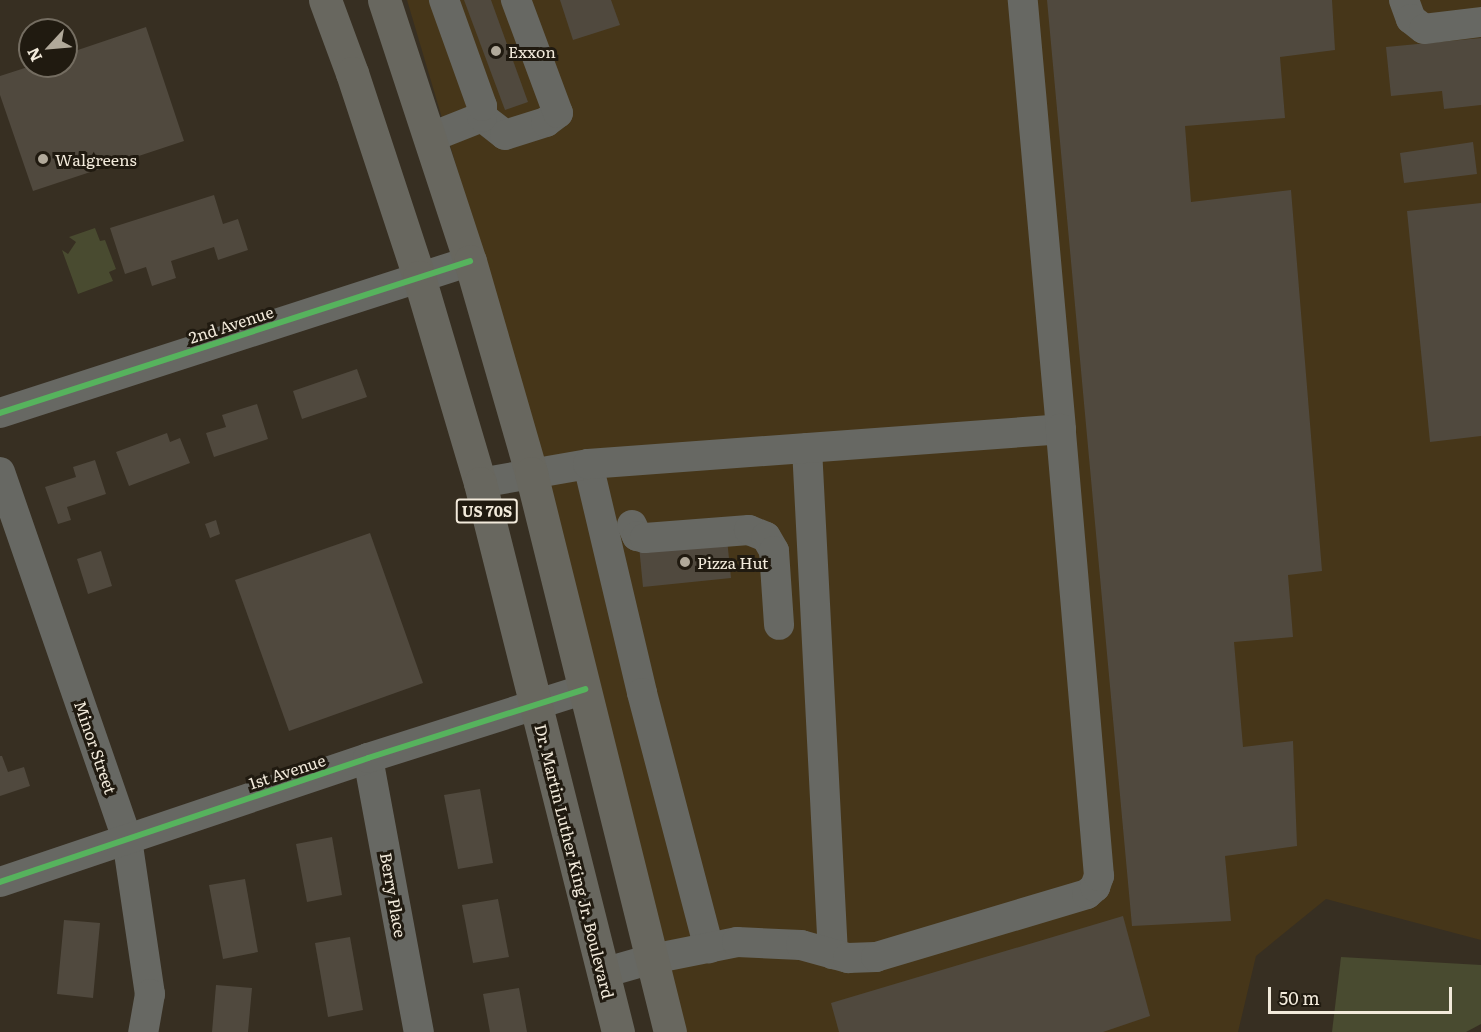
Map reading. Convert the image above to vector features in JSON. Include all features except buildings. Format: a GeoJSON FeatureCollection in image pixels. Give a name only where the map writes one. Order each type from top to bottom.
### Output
{"type":"FeatureCollection","features":[{"type":"Feature","properties":{"kind":"main road","name":"Dr. Martin Luther King Jr. Boulevard"},"geometry":{"type":"LineString","coordinates":[[325,0],[352,73],[419,277],[480,483],[618,1032]]}},
{"type":"Feature","properties":{"kind":"main road","name":"US 70S"},"geometry":{"type":"LineString","coordinates":[[384,0],[470,261],[531,472],[670,1032]]}},
{"type":"Feature","properties":{"kind":"street"},"geometry":{"type":"LineString","coordinates":[[444,0],[482,106],[482,117]]}},
{"type":"Feature","properties":{"kind":"street"},"geometry":{"type":"LineString","coordinates":[[482,117],[505,135],[546,122],[558,113],[516,0]]}},
{"type":"Feature","properties":{"kind":"street"},"geometry":{"type":"LineString","coordinates":[[603,973],[652,959],[737,942],[801,945],[848,958],[876,957],[1087,894],[1095,887],[1099,876],[1023,0]]}},
{"type":"Feature","properties":{"kind":"street"},"geometry":{"type":"LineString","coordinates":[[1408,9],[1424,29],[1481,22]]}},
{"type":"Feature","properties":{"kind":"street"},"geometry":{"type":"LineString","coordinates":[[429,138],[482,117]]}},
{"type":"Feature","properties":{"kind":"street","name":"2nd Avenue"},"geometry":{"type":"LineString","coordinates":[[0,412],[470,261]]}},
{"type":"Feature","properties":{"kind":"street"},"geometry":{"type":"LineString","coordinates":[[480,483],[531,472],[588,464],[1061,429]]}},
{"type":"Feature","properties":{"kind":"street"},"geometry":{"type":"LineString","coordinates":[[807,448],[833,954]]}},
{"type":"Feature","properties":{"kind":"street"},"geometry":{"type":"LineString","coordinates":[[588,464],[642,693],[709,948]]}},
{"type":"Feature","properties":{"kind":"street","name":"Minor Street"},"geometry":{"type":"LineString","coordinates":[[0,472],[127,839],[150,994],[143,1032]]}},
{"type":"Feature","properties":{"kind":"street"},"geometry":{"type":"LineString","coordinates":[[632,525],[637,536],[645,537],[749,530],[766,537],[774,551],[778,625]]}},
{"type":"Feature","properties":{"kind":"street","name":"1st Avenue"},"geometry":{"type":"LineString","coordinates":[[0,882],[368,758],[585,689]]}},
{"type":"Feature","properties":{"kind":"street","name":"Berry Place"},"geometry":{"type":"LineString","coordinates":[[368,758],[419,1032]]}},
{"type":"Feature","properties":{"kind":"shaded area"},"geometry":{"type":"Polygon","coordinates":[[[407,0],[1481,0],[1481,940],[1326,899],[1256,956],[1238,1032],[686,1032],[522,388],[407,0]]]}},
{"type":"Feature","properties":{"kind":"green space"},"geometry":{"type":"Polygon","coordinates":[[[95,228],[100,241],[105,240],[116,269],[109,272],[113,281],[78,294],[62,250],[68,254],[76,242],[69,237],[95,228]]]}},
{"type":"Feature","properties":{"kind":"green space"},"geometry":{"type":"Polygon","coordinates":[[[1341,957],[1481,965],[1481,1024],[1466,1032],[1332,1032],[1341,957]]]}},
{"type":"Feature","properties":{"kind":"cycle path"},"geometry":{"type":"LineString","coordinates":[[0,413],[470,261]]}},
{"type":"Feature","properties":{"kind":"cycle path"},"geometry":{"type":"LineString","coordinates":[[0,882],[368,758],[585,689]]}},
{"type":"Feature","properties":{"kind":"place","name":"Exxon"},"geometry":{"type":"Point","coordinates":[496,51]}},
{"type":"Feature","properties":{"kind":"place","name":"Walgreens"},"geometry":{"type":"Point","coordinates":[43,159]}},
{"type":"Feature","properties":{"kind":"place","name":"Pizza Hut"},"geometry":{"type":"Point","coordinates":[685,562]}}]}
